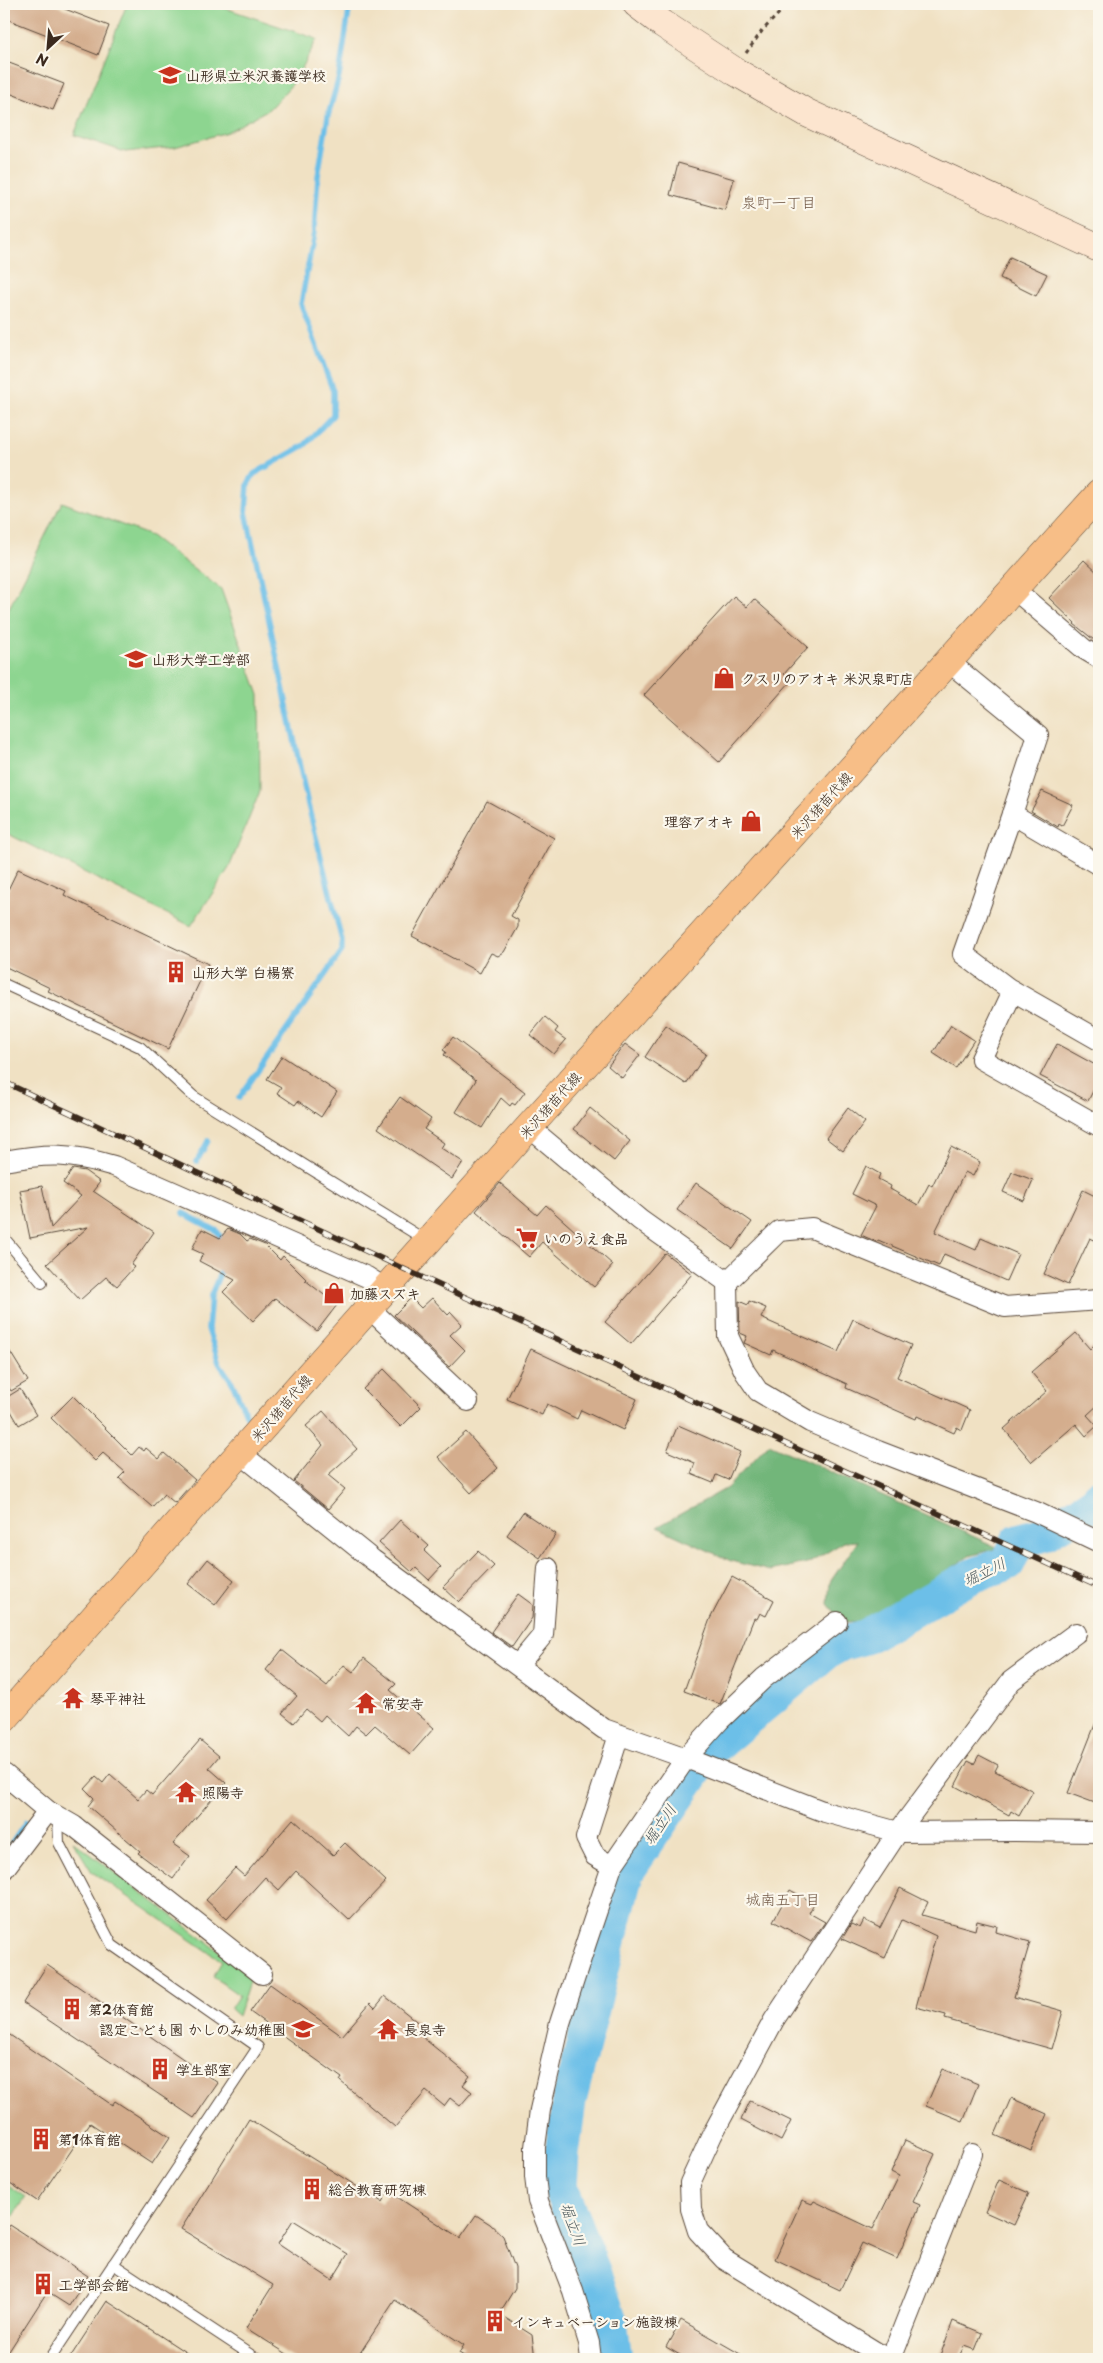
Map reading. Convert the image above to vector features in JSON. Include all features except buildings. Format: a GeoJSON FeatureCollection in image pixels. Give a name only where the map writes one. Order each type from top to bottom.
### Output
{"type":"FeatureCollection","features":[{"type":"Feature","properties":{"kind":"main road","name":"米沢猪苗代線"},"geometry":{"type":"LineString","coordinates":[[4,1719],[529,1127],[1099,494]]}},
{"type":"Feature","properties":{"kind":"street"},"geometry":{"type":"LineString","coordinates":[[637,4],[663,24],[736,72],[807,113],[1099,248]]}},
{"type":"Feature","properties":{"kind":"street"},"geometry":{"type":"LineString","coordinates":[[1014,590],[1084,648],[1099,658]]}},
{"type":"Feature","properties":{"kind":"street"},"geometry":{"type":"LineString","coordinates":[[949,662],[1038,735],[963,954],[1014,991],[1099,1040]]}},
{"type":"Feature","properties":{"kind":"street"},"geometry":{"type":"LineString","coordinates":[[1012,814],[1099,865]]}},
{"type":"Feature","properties":{"kind":"street"},"geometry":{"type":"LineString","coordinates":[[1014,991],[981,1059],[1099,1126]]}},
{"type":"Feature","properties":{"kind":"street"},"geometry":{"type":"LineString","coordinates":[[529,1127],[640,1220],[727,1282]]}},
{"type":"Feature","properties":{"kind":"street"},"geometry":{"type":"LineString","coordinates":[[4,1161],[30,1156],[82,1156],[114,1166],[367,1278],[378,1298],[468,1401]]}},
{"type":"Feature","properties":{"kind":"street"},"geometry":{"type":"LineString","coordinates":[[1099,1300],[1005,1307],[812,1228],[779,1231],[727,1282],[728,1336],[745,1372],[758,1391],[810,1422],[878,1451],[1036,1512],[1099,1542]]}},
{"type":"Feature","properties":{"kind":"street"},"geometry":{"type":"LineString","coordinates":[[240,1453],[373,1560],[518,1664],[594,1723],[618,1735],[690,1759],[825,1812],[898,1832],[1099,1832]]}},
{"type":"Feature","properties":{"kind":"street"},"geometry":{"type":"LineString","coordinates":[[518,1664],[543,1636],[548,1568]]}},
{"type":"Feature","properties":{"kind":"street"},"geometry":{"type":"LineString","coordinates":[[590,2359],[589,2343],[573,2291],[538,2201],[535,2147],[540,2110],[560,2024],[612,1866],[720,1720],[764,1678],[837,1622]]}},
{"type":"Feature","properties":{"kind":"street"},"geometry":{"type":"LineString","coordinates":[[972,2154],[889,2359],[724,2259],[698,2231],[691,2209],[690,2183],[712,2135],[774,2020],[898,1832],[1011,1681],[1076,1633]]}},
{"type":"Feature","properties":{"kind":"street"},"geometry":{"type":"LineString","coordinates":[[612,1866],[595,1856],[586,1838],[618,1735]]}},
{"type":"Feature","properties":{"kind":"street"},"geometry":{"type":"LineString","coordinates":[[4,1774],[53,1814],[74,1826],[262,1974]]}},
{"type":"Feature","properties":{"kind":"street"},"geometry":{"type":"LineString","coordinates":[[4,1869],[53,1814]]}},
{"type":"Feature","properties":{"kind":"lane"},"geometry":{"type":"LineString","coordinates":[[4,984],[140,1047],[192,1096],[428,1242]]}},
{"type":"Feature","properties":{"kind":"lane"},"geometry":{"type":"LineString","coordinates":[[4,1235],[4,1239],[42,1283]]}},
{"type":"Feature","properties":{"kind":"lane"},"geometry":{"type":"LineString","coordinates":[[50,2359],[258,2048],[112,1945],[59,1844],[53,1814]]}},
{"type":"Feature","properties":{"kind":"lane"},"geometry":{"type":"LineString","coordinates":[[113,2264],[256,2359]]}},
{"type":"Feature","properties":{"kind":"path"},"geometry":{"type":"LineString","coordinates":[[736,72],[748,49],[788,4]]}},
{"type":"Feature","properties":{"kind":"green space"},"geometry":{"type":"Polygon","coordinates":[[[127,4],[213,4],[317,39],[296,80],[269,109],[227,132],[175,147],[125,152],[74,135],[127,4]]]}},
{"type":"Feature","properties":{"kind":"green space"},"geometry":{"type":"Polygon","coordinates":[[[62,502],[151,536],[221,589],[259,695],[260,791],[229,868],[191,926],[4,832],[4,618],[62,502]]]}},
{"type":"Feature","properties":{"kind":"green space"},"geometry":{"type":"Polygon","coordinates":[[[769,1444],[999,1548],[969,1556],[874,1621],[843,1622],[828,1604],[830,1582],[858,1541],[844,1542],[811,1562],[770,1571],[731,1561],[657,1527],[727,1488],[769,1444]]]}},
{"type":"Feature","properties":{"kind":"green space"},"geometry":{"type":"Polygon","coordinates":[[[73,1841],[251,1975],[238,2016],[230,2009],[239,1995],[213,1977],[222,1961],[92,1872],[73,1841]]]}},
{"type":"Feature","properties":{"kind":"green space"},"geometry":{"type":"Polygon","coordinates":[[[4,2182],[26,2197],[4,2231],[4,2182]]]}},
{"type":"Feature","properties":{"kind":"waterway"},"geometry":{"type":"LineString","coordinates":[[239,1098],[342,951],[342,941],[308,805],[246,512],[248,484],[254,474],[305,445],[333,415],[333,391],[301,304],[314,233],[318,176],[328,116],[339,77],[350,4]]}},
{"type":"Feature","properties":{"kind":"waterway"},"geometry":{"type":"LineString","coordinates":[[197,1161],[208,1141]]}},
{"type":"Feature","properties":{"kind":"waterway"},"geometry":{"type":"LineString","coordinates":[[183,1213],[217,1231],[224,1243]]}},
{"type":"Feature","properties":{"kind":"waterway"},"geometry":{"type":"LineString","coordinates":[[223,1266],[211,1295],[208,1329],[219,1363],[232,1382],[249,1421]]}},
{"type":"Feature","properties":{"kind":"waterway","name":"堀立川"},"geometry":{"type":"LineString","coordinates":[[615,2359],[610,2321],[593,2271],[560,2188],[562,2154],[569,2101],[626,1873],[709,1751],[825,1653],[843,1643],[865,1637],[972,1576],[1008,1563],[1018,1541],[1044,1534],[1095,1502],[1099,1497]]}},
{"type":"Feature","properties":{"kind":"waterway"},"geometry":{"type":"LineString","coordinates":[[12,1843],[26,1822]]}},
{"type":"Feature","properties":{"kind":"railway"},"geometry":{"type":"LineString","coordinates":[[4,1082],[404,1269],[1099,1587]]}},
{"type":"Feature","properties":{"kind":"place","name":"山形県立米沢養護学校"},"geometry":{"type":"Point","coordinates":[170,75]}},
{"type":"Feature","properties":{"kind":"place","name":"山形大学工学部"},"geometry":{"type":"Point","coordinates":[136,659]}},
{"type":"Feature","properties":{"kind":"place","name":"クスリのアオキ 米沢泉町店"},"geometry":{"type":"Point","coordinates":[724,678]}},
{"type":"Feature","properties":{"kind":"place","name":"理容アオキ"},"geometry":{"type":"Point","coordinates":[751,821]}},
{"type":"Feature","properties":{"kind":"place","name":"山形大学 白楊寮"},"geometry":{"type":"Point","coordinates":[176,972]}},
{"type":"Feature","properties":{"kind":"place","name":"いのうえ食品"},"geometry":{"type":"Point","coordinates":[527,1238]}},
{"type":"Feature","properties":{"kind":"place","name":"加藤スズキ"},"geometry":{"type":"Point","coordinates":[334,1293]}},
{"type":"Feature","properties":{"kind":"place","name":"琴平神社"},"geometry":{"type":"Point","coordinates":[73,1698]}},
{"type":"Feature","properties":{"kind":"place","name":"常安寺"},"geometry":{"type":"Point","coordinates":[366,1703]}},
{"type":"Feature","properties":{"kind":"place","name":"照陽寺"},"geometry":{"type":"Point","coordinates":[186,1792]}},
{"type":"Feature","properties":{"kind":"place","name":"第2体育館"},"geometry":{"type":"Point","coordinates":[72,2009]}},
{"type":"Feature","properties":{"kind":"place","name":"認定こども園 かしのみ幼稚園"},"geometry":{"type":"Point","coordinates":[303,2029]}},
{"type":"Feature","properties":{"kind":"place","name":"長泉寺"},"geometry":{"type":"Point","coordinates":[388,2029]}},
{"type":"Feature","properties":{"kind":"place","name":"学生部室"},"geometry":{"type":"Point","coordinates":[160,2069]}},
{"type":"Feature","properties":{"kind":"place","name":"第1体育館"},"geometry":{"type":"Point","coordinates":[41,2139]}},
{"type":"Feature","properties":{"kind":"place","name":"総合教育研究棟"},"geometry":{"type":"Point","coordinates":[312,2189]}},
{"type":"Feature","properties":{"kind":"place","name":"工学部会館"},"geometry":{"type":"Point","coordinates":[43,2284]}},
{"type":"Feature","properties":{"kind":"place","name":"インキュベーション施設棟"},"geometry":{"type":"Point","coordinates":[495,2321]}},
{"type":"Feature","properties":{"kind":"district","name":"泉町一丁目"},"geometry":{"type":"Point","coordinates":[779,201]}},
{"type":"Feature","properties":{"kind":"district","name":"城南五丁目"},"geometry":{"type":"Point","coordinates":[783,1898]}}]}
